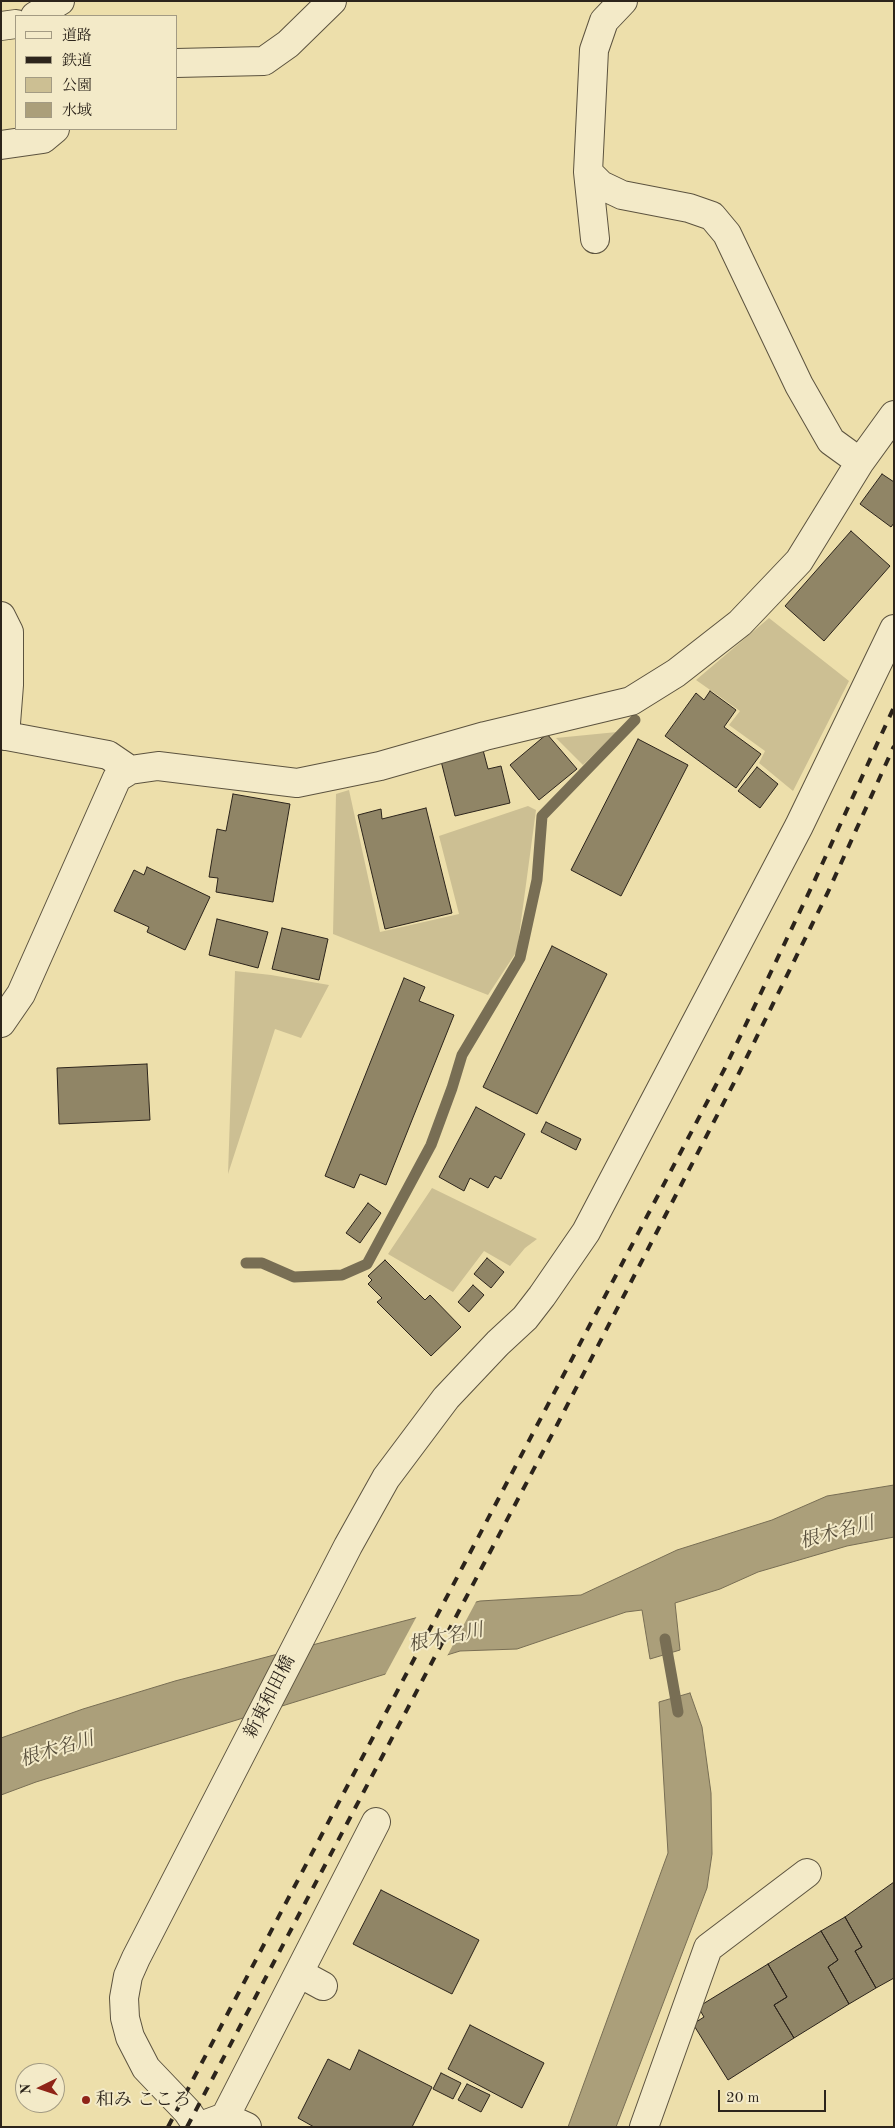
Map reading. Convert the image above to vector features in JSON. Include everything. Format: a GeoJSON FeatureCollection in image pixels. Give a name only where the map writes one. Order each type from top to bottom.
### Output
{"type":"FeatureCollection","features":[{"type":"Feature","properties":{"kind":"street"},"geometry":{"type":"LineString","coordinates":[[37,15],[60,1]]}},
{"type":"Feature","properties":{"kind":"street"},"geometry":{"type":"LineString","coordinates":[[178,63],[264,61],[288,44],[332,1]]}},
{"type":"Feature","properties":{"kind":"street"},"geometry":{"type":"LineString","coordinates":[[595,240],[588,172],[594,50],[604,20],[623,1]]}},
{"type":"Feature","properties":{"kind":"street"},"geometry":{"type":"LineString","coordinates":[[1,26],[15,24]]}},
{"type":"Feature","properties":{"kind":"street"},"geometry":{"type":"LineString","coordinates":[[1,145],[43,139],[54,130]]}},
{"type":"Feature","properties":{"kind":"street"},"geometry":{"type":"LineString","coordinates":[[588,172],[601,185],[622,195],[689,208],[712,216],[728,234],[799,385],[831,441],[860,462]]}},
{"type":"Feature","properties":{"kind":"street"},"geometry":{"type":"LineString","coordinates":[[1,1023],[21,994],[117,778],[130,770],[158,766],[297,783],[380,766],[485,736],[631,701],[676,673],[746,616],[799,561],[860,462],[894,415]]}},
{"type":"Feature","properties":{"kind":"street"},"geometry":{"type":"LineString","coordinates":[[1,616],[9,632],[9,685],[3,736],[108,756],[130,770]]}},
{"type":"Feature","properties":{"kind":"street","name":"新東和田橋"},"geometry":{"type":"LineString","coordinates":[[198,2127],[187,2112],[146,2068],[130,2037],[125,2018],[124,1998],[128,1976],[136,1958],[331,1579],[386,1478],[466,1375],[525,1318],[586,1232],[799,826],[894,629]]}},
{"type":"Feature","properties":{"kind":"street"},"geometry":{"type":"LineString","coordinates":[[198,2127],[236,2122],[299,1973],[376,1822]]}},
{"type":"Feature","properties":{"kind":"street"},"geometry":{"type":"LineString","coordinates":[[644,2127],[708,1948],[807,1873]]}},
{"type":"Feature","properties":{"kind":"street"},"geometry":{"type":"LineString","coordinates":[[299,1973],[323,1986]]}},
{"type":"Feature","properties":{"kind":"green space"},"geometry":{"type":"Polygon","coordinates":[[[769,618],[849,681],[793,791],[759,763],[765,751],[729,725],[740,711],[696,680],[769,618]]]}},
{"type":"Feature","properties":{"kind":"green space"},"geometry":{"type":"Polygon","coordinates":[[[617,732],[583,765],[556,738],[617,732]]]}},
{"type":"Feature","properties":{"kind":"green space"},"geometry":{"type":"Polygon","coordinates":[[[349,790],[380,932],[459,914],[439,836],[528,806],[536,810],[517,951],[488,995],[333,934],[336,794],[349,790]]]}},
{"type":"Feature","properties":{"kind":"green space"},"geometry":{"type":"Polygon","coordinates":[[[235,971],[329,985],[301,1038],[275,1029],[228,1174],[235,971]]]}},
{"type":"Feature","properties":{"kind":"green space"},"geometry":{"type":"Polygon","coordinates":[[[432,1188],[537,1239],[525,1248],[510,1266],[484,1251],[453,1292],[388,1254],[432,1188]]]}},
{"type":"Feature","properties":{"kind":"water","name":"根木名川"},"geometry":{"type":"Polygon","coordinates":[[[894,1485],[894,1537],[847,1546],[758,1572],[720,1589],[675,1603],[680,1650],[650,1659],[642,1610],[626,1612],[517,1649],[460,1651],[36,1782],[1,1795],[1,1738],[83,1709],[175,1681],[480,1601],[581,1595],[677,1550],[772,1520],[827,1496],[894,1485]]]}},
{"type":"Feature","properties":{"kind":"water"},"geometry":{"type":"Polygon","coordinates":[[[690,1693],[702,1727],[711,1793],[712,1854],[707,1888],[616,2127],[568,2127],[668,1853],[659,1702],[690,1693]]]}},
{"type":"Feature","properties":{"kind":"pier"},"geometry":{"type":"Polygon","coordinates":[[[478,1598],[446,1658],[384,1677],[418,1614],[478,1598]]]}},
{"type":"Feature","properties":{"kind":"building"},"geometry":{"type":"Polygon","coordinates":[[[882,474],[894,482],[894,523],[891,527],[860,504],[882,474]]]}},
{"type":"Feature","properties":{"kind":"building"},"geometry":{"type":"Polygon","coordinates":[[[851,531],[890,566],[824,641],[785,606],[851,531]]]}},
{"type":"Feature","properties":{"kind":"building"},"geometry":{"type":"Polygon","coordinates":[[[710,691],[736,710],[724,727],[761,754],[736,788],[665,736],[696,693],[704,700],[710,691]]]}},
{"type":"Feature","properties":{"kind":"building"},"geometry":{"type":"Polygon","coordinates":[[[547,734],[577,769],[539,800],[510,765],[547,734]]]}},
{"type":"Feature","properties":{"kind":"building"},"geometry":{"type":"Polygon","coordinates":[[[638,739],[688,765],[621,896],[571,870],[638,739]]]}},
{"type":"Feature","properties":{"kind":"building"},"geometry":{"type":"Polygon","coordinates":[[[483,750],[488,769],[501,766],[510,803],[455,816],[441,761],[483,750]]]}},
{"type":"Feature","properties":{"kind":"building"},"geometry":{"type":"Polygon","coordinates":[[[757,767],[778,784],[760,808],[738,791],[757,767]]]}},
{"type":"Feature","properties":{"kind":"building"},"geometry":{"type":"Polygon","coordinates":[[[233,794],[290,804],[273,902],[216,892],[218,878],[209,877],[217,829],[226,831],[233,794]]]}},
{"type":"Feature","properties":{"kind":"building"},"geometry":{"type":"Polygon","coordinates":[[[426,808],[452,913],[385,929],[358,815],[381,809],[382,819],[426,808]]]}},
{"type":"Feature","properties":{"kind":"building"},"geometry":{"type":"Polygon","coordinates":[[[147,867],[210,897],[185,950],[147,932],[149,927],[114,911],[134,870],[144,875],[147,867]]]}},
{"type":"Feature","properties":{"kind":"building"},"geometry":{"type":"Polygon","coordinates":[[[217,919],[268,932],[258,968],[209,955],[217,919]]]}},
{"type":"Feature","properties":{"kind":"building"},"geometry":{"type":"Polygon","coordinates":[[[282,928],[328,939],[319,980],[272,969],[282,928]]]}},
{"type":"Feature","properties":{"kind":"building"},"geometry":{"type":"Polygon","coordinates":[[[552,946],[607,974],[537,1114],[483,1087],[552,946]]]}},
{"type":"Feature","properties":{"kind":"building"},"geometry":{"type":"Polygon","coordinates":[[[404,978],[425,987],[419,1001],[454,1015],[386,1185],[360,1174],[354,1188],[325,1176],[404,978]]]}},
{"type":"Feature","properties":{"kind":"building"},"geometry":{"type":"Polygon","coordinates":[[[147,1064],[150,1120],[59,1124],[57,1068],[147,1064]]]}},
{"type":"Feature","properties":{"kind":"building"},"geometry":{"type":"Polygon","coordinates":[[[476,1107],[525,1134],[501,1179],[495,1176],[488,1188],[470,1178],[464,1191],[439,1177],[476,1107]]]}},
{"type":"Feature","properties":{"kind":"building"},"geometry":{"type":"Polygon","coordinates":[[[546,1122],[581,1139],[576,1150],[541,1132],[546,1122]]]}},
{"type":"Feature","properties":{"kind":"building"},"geometry":{"type":"Polygon","coordinates":[[[368,1203],[381,1213],[360,1243],[346,1233],[368,1203]]]}},
{"type":"Feature","properties":{"kind":"building"},"geometry":{"type":"Polygon","coordinates":[[[487,1258],[504,1272],[491,1288],[474,1274],[487,1258]]]}},
{"type":"Feature","properties":{"kind":"building"},"geometry":{"type":"Polygon","coordinates":[[[385,1260],[425,1300],[430,1295],[461,1327],[431,1356],[377,1302],[382,1298],[368,1284],[372,1280],[368,1276],[385,1260]]]}},
{"type":"Feature","properties":{"kind":"building"},"geometry":{"type":"Polygon","coordinates":[[[473,1285],[484,1295],[469,1312],[458,1302],[473,1285]]]}},
{"type":"Feature","properties":{"kind":"building"},"geometry":{"type":"Polygon","coordinates":[[[894,1882],[894,1978],[876,1988],[855,1951],[862,1947],[845,1917],[894,1882]]]}},
{"type":"Feature","properties":{"kind":"building"},"geometry":{"type":"Polygon","coordinates":[[[381,1890],[479,1940],[452,1994],[353,1944],[381,1890]]]}},
{"type":"Feature","properties":{"kind":"building"},"geometry":{"type":"Polygon","coordinates":[[[845,1917],[862,1947],[855,1951],[876,1988],[849,2004],[828,1967],[838,1960],[821,1931],[845,1917]]]}},
{"type":"Feature","properties":{"kind":"building"},"geometry":{"type":"Polygon","coordinates":[[[821,1931],[838,1960],[828,1967],[849,2004],[794,2038],[774,2005],[787,1997],[768,1964],[821,1931]]]}},
{"type":"Feature","properties":{"kind":"building"},"geometry":{"type":"Polygon","coordinates":[[[768,1964],[787,1997],[774,2005],[794,2038],[728,2080],[693,2024],[704,2017],[698,2007],[768,1964]]]}},
{"type":"Feature","properties":{"kind":"building"},"geometry":{"type":"Polygon","coordinates":[[[470,2025],[544,2063],[522,2108],[448,2069],[470,2025]]]}},
{"type":"Feature","properties":{"kind":"building"},"geometry":{"type":"Polygon","coordinates":[[[359,2050],[432,2087],[412,2127],[314,2127],[298,2118],[328,2059],[350,2070],[359,2050]]]}},
{"type":"Feature","properties":{"kind":"building"},"geometry":{"type":"Polygon","coordinates":[[[441,2073],[461,2083],[453,2099],[433,2089],[441,2073]]]}},
{"type":"Feature","properties":{"kind":"building"},"geometry":{"type":"Polygon","coordinates":[[[467,2084],[490,2095],[481,2112],[458,2100],[467,2084]]]}},
{"type":"Feature","properties":{"kind":"waterway"},"geometry":{"type":"LineString","coordinates":[[246,1263],[262,1263],[294,1277],[342,1275],[367,1264],[431,1145],[462,1055],[520,958],[537,880],[542,816],[635,720]]}},
{"type":"Feature","properties":{"kind":"waterway"},"geometry":{"type":"LineString","coordinates":[[665,1639],[678,1712]]}},
{"type":"Feature","properties":{"kind":"railway"},"geometry":{"type":"LineString","coordinates":[[168,2127],[725,1068],[813,884],[894,707]]}},
{"type":"Feature","properties":{"kind":"railway"},"geometry":{"type":"LineString","coordinates":[[187,2127],[557,1425],[739,1073],[828,892],[894,746]]}},
{"type":"Feature","properties":{"kind":"place","name":"和み こころ"},"geometry":{"type":"Point","coordinates":[86,2100]}}]}
